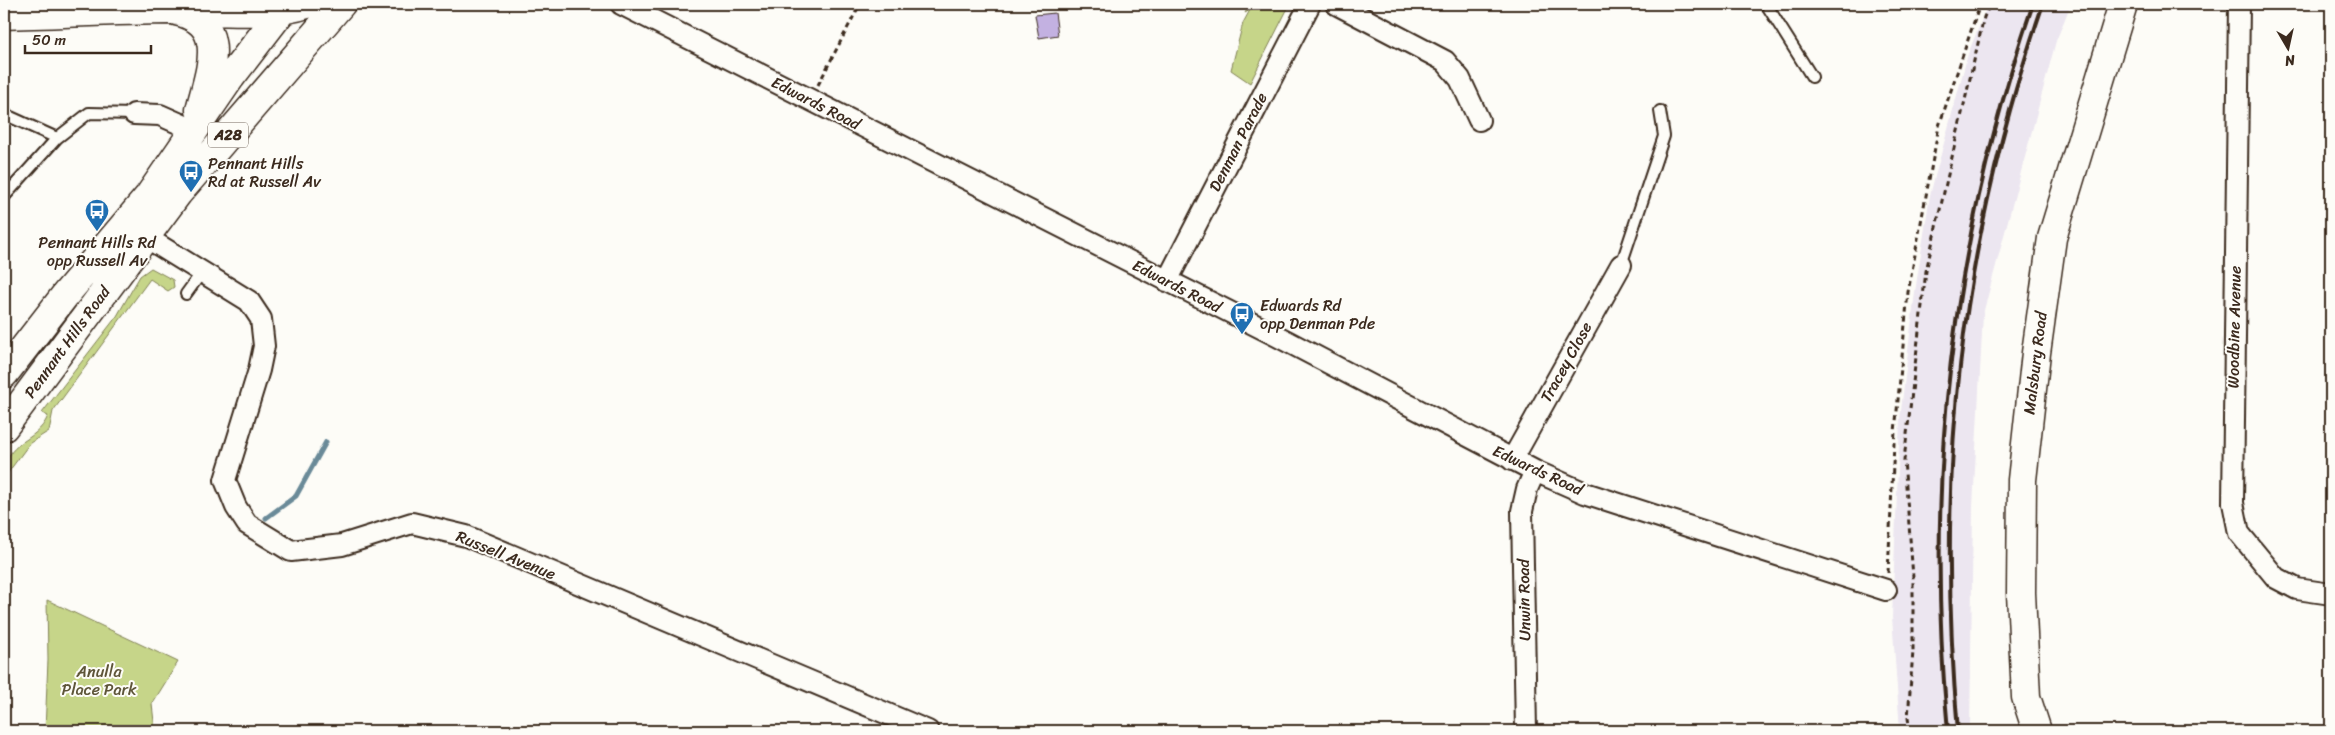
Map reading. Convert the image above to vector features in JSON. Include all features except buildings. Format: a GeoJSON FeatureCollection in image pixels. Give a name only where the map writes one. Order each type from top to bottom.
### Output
{"type":"FeatureCollection","features":[{"type":"Feature","properties":{"kind":"main road"},"geometry":{"type":"LineString","coordinates":[[68,4],[158,10],[197,20],[207,31],[213,45],[213,57],[194,130]]}},
{"type":"Feature","properties":{"kind":"main road","name":"Pennant Hills Road"},"geometry":{"type":"LineString","coordinates":[[4,428],[144,236],[178,193],[341,4]]}},
{"type":"Feature","properties":{"kind":"main road","name":"Malsbury Road"},"geometry":{"type":"LineString","coordinates":[[2037,731],[2026,698],[2021,593],[2022,480],[2036,353],[2052,238],[2123,4]]}},
{"type":"Feature","properties":{"kind":"main road"},"geometry":{"type":"LineString","coordinates":[[4,15],[296,5],[311,19],[309,40]]}},
{"type":"Feature","properties":{"kind":"main road","name":"Pennant Hills Road"},"geometry":{"type":"LineString","coordinates":[[4,374],[66,294],[149,196],[230,78],[296,5]]}},
{"type":"Feature","properties":{"kind":"street","name":"Edwards Road"},"geometry":{"type":"LineString","coordinates":[[621,4],[1277,336],[1535,471],[1585,493],[1886,590]]}},
{"type":"Feature","properties":{"kind":"street","name":"Denman Parade"},"geometry":{"type":"LineString","coordinates":[[1167,281],[1310,4]]}},
{"type":"Feature","properties":{"kind":"street"},"geometry":{"type":"LineString","coordinates":[[1336,4],[1445,61],[1460,79],[1479,120]]}},
{"type":"Feature","properties":{"kind":"street","name":"Woodbine Avenue"},"geometry":{"type":"LineString","coordinates":[[2239,4],[2232,503],[2239,533],[2276,578],[2297,589],[2331,594]]}},
{"type":"Feature","properties":{"kind":"street"},"geometry":{"type":"LineString","coordinates":[[134,114],[163,116],[194,130]]}},
{"type":"Feature","properties":{"kind":"street","name":"Russell Avenue"},"geometry":{"type":"LineString","coordinates":[[144,236],[249,301],[261,319],[264,346],[259,370],[225,480],[236,507],[247,524],[291,551],[342,545],[412,523],[466,536],[928,731]]}},
{"type":"Feature","properties":{"kind":"street","name":"Tracey Close"},"geometry":{"type":"LineString","coordinates":[[1512,460],[1621,265]]}},
{"type":"Feature","properties":{"kind":"street","name":"Unwin Road"},"geometry":{"type":"LineString","coordinates":[[1526,731],[1522,511],[1527,489],[1535,471]]}},
{"type":"Feature","properties":{"kind":"lane"},"geometry":{"type":"LineString","coordinates":[[1766,4],[1812,77]]}},
{"type":"Feature","properties":{"kind":"lane"},"geometry":{"type":"LineString","coordinates":[[1621,265],[1664,136],[1660,111]]}},
{"type":"Feature","properties":{"kind":"lane"},"geometry":{"type":"LineString","coordinates":[[4,197],[57,138],[89,113],[134,114]]}},
{"type":"Feature","properties":{"kind":"lane"},"geometry":{"type":"LineString","coordinates":[[4,114],[57,138]]}},
{"type":"Feature","properties":{"kind":"lane"},"geometry":{"type":"LineString","coordinates":[[186,294],[202,272]]}},
{"type":"Feature","properties":{"kind":"path"},"geometry":{"type":"LineString","coordinates":[[811,100],[860,4]]}},
{"type":"Feature","properties":{"kind":"path"},"geometry":{"type":"LineString","coordinates":[[1886,590],[1894,442],[1908,292],[1939,126],[1980,4]]}},
{"type":"Feature","properties":{"kind":"path"},"geometry":{"type":"LineString","coordinates":[[1910,731],[1908,718],[1913,651],[1913,577],[1904,460],[1926,271],[1984,17],[1990,4]]}},
{"type":"Feature","properties":{"kind":"shaded area"},"geometry":{"type":"Polygon","coordinates":[[[1988,4],[2071,4],[2056,41],[1983,314],[1973,507],[1970,731],[1900,731],[1892,617],[1900,419],[1915,292],[1930,195],[1968,54],[1988,4]]]}},
{"type":"Feature","properties":{"kind":"green space"},"geometry":{"type":"Polygon","coordinates":[[[1250,4],[1290,4],[1250,83],[1231,70],[1243,23],[1250,10],[1245,13],[1250,4]]]}},
{"type":"Feature","properties":{"kind":"green space"},"geometry":{"type":"Polygon","coordinates":[[[151,268],[173,280],[174,287],[168,291],[150,279],[53,411],[49,431],[30,443],[4,478],[5,465],[9,456],[15,448],[43,425],[48,416],[42,413],[117,316],[140,276],[151,268]]]}},
{"type":"Feature","properties":{"kind":"green space","name":"Anulla Place Park"},"geometry":{"type":"Polygon","coordinates":[[[47,600],[178,662],[152,704],[155,731],[45,731],[48,660],[47,600]]]}},
{"type":"Feature","properties":{"kind":"waterway"},"geometry":{"type":"LineString","coordinates":[[266,518],[296,496],[326,442]]}},
{"type":"Feature","properties":{"kind":"railway"},"geometry":{"type":"LineString","coordinates":[[1948,731],[1941,638],[1940,545],[1943,454],[1951,363],[1964,273],[1982,183],[2005,93],[2033,4]]}},
{"type":"Feature","properties":{"kind":"railway"},"geometry":{"type":"LineString","coordinates":[[1958,731],[1952,636],[1950,544],[1953,453],[1960,363],[1973,274],[1991,185],[2014,95],[2043,4]]}},
{"type":"Feature","properties":{"kind":"place","name":"Pennant Hills Rd at Russell Av"},"geometry":{"type":"Point","coordinates":[191,193]}},
{"type":"Feature","properties":{"kind":"place","name":"Pennant Hills Rd opp Russell Av"},"geometry":{"type":"Point","coordinates":[97,232]}},
{"type":"Feature","properties":{"kind":"place","name":"Edwards Rd opp Denman Pde"},"geometry":{"type":"Point","coordinates":[1242,335]}}]}
